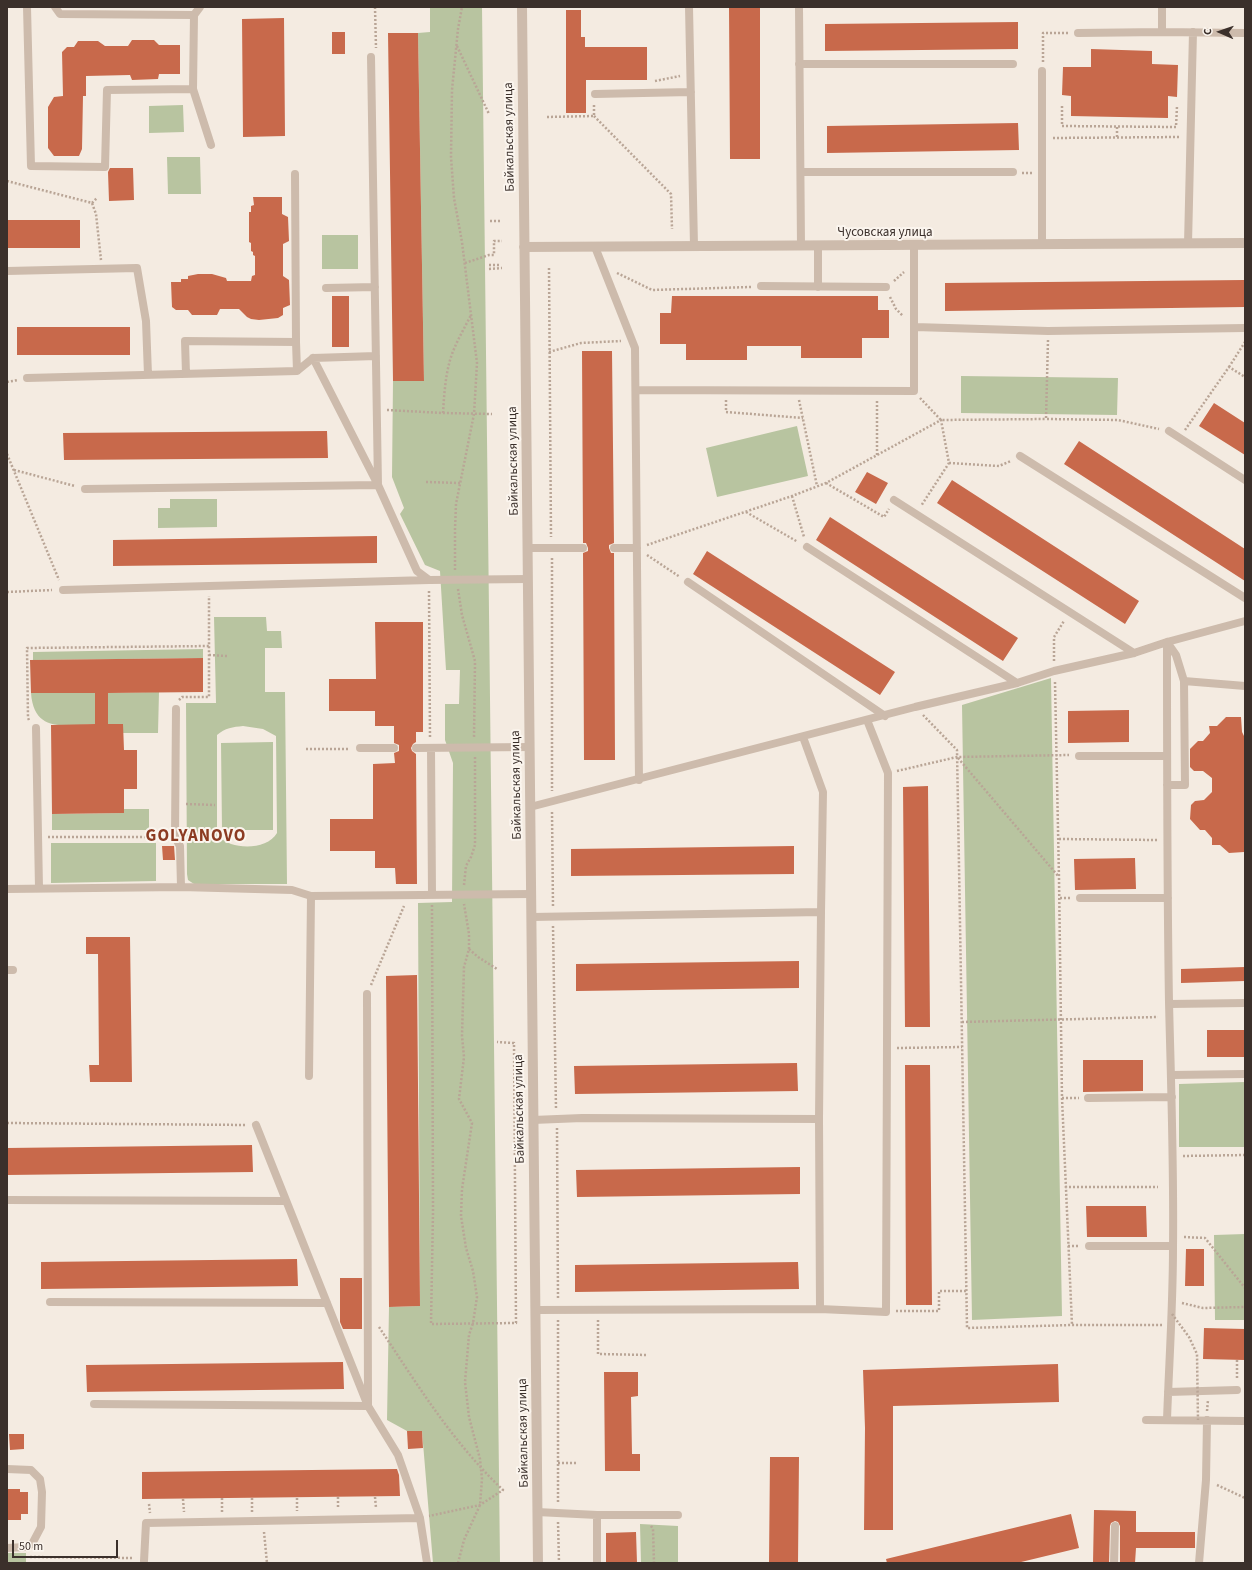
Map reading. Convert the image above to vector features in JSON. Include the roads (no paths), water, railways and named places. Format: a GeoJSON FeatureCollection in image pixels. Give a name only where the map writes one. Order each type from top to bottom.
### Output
{"type":"FeatureCollection","features":[{"type":"Feature","properties":{"kind":"street","name":"Байкальская улица"},"geometry":{"type":"LineString","coordinates":[[522,7],[538,1563]]}},
{"type":"Feature","properties":{"kind":"street","name":"Чусовская улица"},"geometry":{"type":"LineString","coordinates":[[524,247],[1245,244]]}},
{"type":"Feature","properties":{"kind":"lane"},"geometry":{"type":"LineString","coordinates":[[27,7],[31,166],[105,167],[107,90],[193,89]]}},
{"type":"Feature","properties":{"kind":"lane"},"geometry":{"type":"LineString","coordinates":[[55,7],[60,14],[194,15]]}},
{"type":"Feature","properties":{"kind":"lane"},"geometry":{"type":"LineString","coordinates":[[200,7],[194,15],[193,89],[211,144]]}},
{"type":"Feature","properties":{"kind":"lane"},"geometry":{"type":"LineString","coordinates":[[689,7],[694,246]]}},
{"type":"Feature","properties":{"kind":"lane"},"geometry":{"type":"LineString","coordinates":[[799,7],[799,207],[802,246]]}},
{"type":"Feature","properties":{"kind":"lane"},"geometry":{"type":"LineString","coordinates":[[1162,7],[1162,32]]}},
{"type":"Feature","properties":{"kind":"lane"},"geometry":{"type":"LineString","coordinates":[[1188,244],[1193,32]]}},
{"type":"Feature","properties":{"kind":"lane"},"geometry":{"type":"LineString","coordinates":[[1078,33],[1245,33]]}},
{"type":"Feature","properties":{"kind":"lane"},"geometry":{"type":"LineString","coordinates":[[371,57],[378,485]]}},
{"type":"Feature","properties":{"kind":"lane"},"geometry":{"type":"LineString","coordinates":[[799,64],[1013,64]]}},
{"type":"Feature","properties":{"kind":"lane"},"geometry":{"type":"LineString","coordinates":[[1042,71],[1042,245]]}},
{"type":"Feature","properties":{"kind":"lane"},"geometry":{"type":"LineString","coordinates":[[595,94],[691,92]]}},
{"type":"Feature","properties":{"kind":"lane"},"geometry":{"type":"LineString","coordinates":[[800,172],[1013,172]]}},
{"type":"Feature","properties":{"kind":"lane"},"geometry":{"type":"LineString","coordinates":[[295,174],[297,371]]}},
{"type":"Feature","properties":{"kind":"lane"},"geometry":{"type":"LineString","coordinates":[[818,246],[818,287]]}},
{"type":"Feature","properties":{"kind":"lane"},"geometry":{"type":"LineString","coordinates":[[636,390],[914,391],[914,246]]}},
{"type":"Feature","properties":{"kind":"lane"},"geometry":{"type":"LineString","coordinates":[[595,247],[611,294],[635,348],[639,780]]}},
{"type":"Feature","properties":{"kind":"lane"},"geometry":{"type":"LineString","coordinates":[[7,272],[137,268],[146,321],[148,375]]}},
{"type":"Feature","properties":{"kind":"lane"},"geometry":{"type":"LineString","coordinates":[[761,286],[886,287]]}},
{"type":"Feature","properties":{"kind":"lane"},"geometry":{"type":"LineString","coordinates":[[326,288],[375,287]]}},
{"type":"Feature","properties":{"kind":"lane"},"geometry":{"type":"LineString","coordinates":[[915,327],[1048,331],[1245,328]]}},
{"type":"Feature","properties":{"kind":"lane"},"geometry":{"type":"LineString","coordinates":[[186,374],[185,341],[296,342]]}},
{"type":"Feature","properties":{"kind":"lane"},"geometry":{"type":"LineString","coordinates":[[27,378],[297,371],[313,358],[376,356]]}},
{"type":"Feature","properties":{"kind":"lane"},"geometry":{"type":"LineString","coordinates":[[313,358],[378,485],[417,571],[429,580]]}},
{"type":"Feature","properties":{"kind":"lane"},"geometry":{"type":"LineString","coordinates":[[1169,431],[1245,480]]}},
{"type":"Feature","properties":{"kind":"lane"},"geometry":{"type":"LineString","coordinates":[[1020,456],[1245,598]]}},
{"type":"Feature","properties":{"kind":"lane"},"geometry":{"type":"LineString","coordinates":[[85,489],[378,485]]}},
{"type":"Feature","properties":{"kind":"lane"},"geometry":{"type":"LineString","coordinates":[[894,500],[1134,652]]}},
{"type":"Feature","properties":{"kind":"lane"},"geometry":{"type":"LineString","coordinates":[[808,547],[1017,683]]}},
{"type":"Feature","properties":{"kind":"lane"},"geometry":{"type":"LineString","coordinates":[[528,548],[583,548]]}},
{"type":"Feature","properties":{"kind":"lane"},"geometry":{"type":"LineString","coordinates":[[614,548],[637,548]]}},
{"type":"Feature","properties":{"kind":"lane"},"geometry":{"type":"LineString","coordinates":[[63,590],[456,579],[528,579]]}},
{"type":"Feature","properties":{"kind":"lane"},"geometry":{"type":"LineString","coordinates":[[688,582],[885,716]]}},
{"type":"Feature","properties":{"kind":"lane"},"geometry":{"type":"LineString","coordinates":[[530,807],[1017,683],[1054,671],[1134,652],[1245,621]]}},
{"type":"Feature","properties":{"kind":"lane"},"geometry":{"type":"LineString","coordinates":[[1167,642],[1176,655],[1184,681],[1185,785],[1167,785]]}},
{"type":"Feature","properties":{"kind":"lane"},"geometry":{"type":"LineString","coordinates":[[1167,642],[1168,898],[1173,1157],[1172,1314],[1167,1420]]}},
{"type":"Feature","properties":{"kind":"lane"},"geometry":{"type":"LineString","coordinates":[[1184,681],[1245,686]]}},
{"type":"Feature","properties":{"kind":"lane"},"geometry":{"type":"LineString","coordinates":[[176,709],[175,837],[180,846],[181,886]]}},
{"type":"Feature","properties":{"kind":"lane"},"geometry":{"type":"LineString","coordinates":[[536,1310],[820,1309],[886,1312],[888,773],[867,720]]}},
{"type":"Feature","properties":{"kind":"lane"},"geometry":{"type":"LineString","coordinates":[[36,728],[39,888]]}},
{"type":"Feature","properties":{"kind":"lane"},"geometry":{"type":"LineString","coordinates":[[803,737],[824,792],[819,1119],[820,1309]]}},
{"type":"Feature","properties":{"kind":"lane"},"geometry":{"type":"LineString","coordinates":[[416,748],[530,747]]}},
{"type":"Feature","properties":{"kind":"lane"},"geometry":{"type":"LineString","coordinates":[[360,748],[394,748]]}},
{"type":"Feature","properties":{"kind":"lane"},"geometry":{"type":"LineString","coordinates":[[430,748],[432,895]]}},
{"type":"Feature","properties":{"kind":"lane"},"geometry":{"type":"LineString","coordinates":[[1079,756],[1167,756]]}},
{"type":"Feature","properties":{"kind":"lane"},"geometry":{"type":"LineString","coordinates":[[7,889],[181,886],[292,890],[311,896],[531,894]]}},
{"type":"Feature","properties":{"kind":"lane"},"geometry":{"type":"LineString","coordinates":[[309,1076],[311,896]]}},
{"type":"Feature","properties":{"kind":"lane"},"geometry":{"type":"LineString","coordinates":[[1080,898],[1168,898]]}},
{"type":"Feature","properties":{"kind":"lane"},"geometry":{"type":"LineString","coordinates":[[532,917],[821,912]]}},
{"type":"Feature","properties":{"kind":"lane"},"geometry":{"type":"LineString","coordinates":[[367,994],[368,1406]]}},
{"type":"Feature","properties":{"kind":"lane"},"geometry":{"type":"LineString","coordinates":[[1170,1004],[1245,1003]]}},
{"type":"Feature","properties":{"kind":"lane"},"geometry":{"type":"LineString","coordinates":[[1172,1075],[1245,1074]]}},
{"type":"Feature","properties":{"kind":"lane"},"geometry":{"type":"LineString","coordinates":[[1088,1098],[1172,1097]]}},
{"type":"Feature","properties":{"kind":"lane"},"geometry":{"type":"LineString","coordinates":[[534,1120],[582,1118],[819,1119]]}},
{"type":"Feature","properties":{"kind":"lane"},"geometry":{"type":"LineString","coordinates":[[256,1125],[368,1406],[398,1455],[420,1518],[427,1563]]}},
{"type":"Feature","properties":{"kind":"lane"},"geometry":{"type":"LineString","coordinates":[[7,1200],[286,1201]]}},
{"type":"Feature","properties":{"kind":"lane"},"geometry":{"type":"LineString","coordinates":[[1089,1246],[1173,1241]]}},
{"type":"Feature","properties":{"kind":"lane"},"geometry":{"type":"LineString","coordinates":[[50,1302],[327,1303]]}},
{"type":"Feature","properties":{"kind":"lane"},"geometry":{"type":"LineString","coordinates":[[1168,1392],[1237,1390]]}},
{"type":"Feature","properties":{"kind":"lane"},"geometry":{"type":"LineString","coordinates":[[94,1404],[368,1406]]}},
{"type":"Feature","properties":{"kind":"lane"},"geometry":{"type":"LineString","coordinates":[[1146,1420],[1245,1421]]}},
{"type":"Feature","properties":{"kind":"lane"},"geometry":{"type":"LineString","coordinates":[[1199,1563],[1206,1480],[1207,1420]]}},
{"type":"Feature","properties":{"kind":"lane"},"geometry":{"type":"LineString","coordinates":[[7,1469],[31,1470],[40,1479],[42,1492],[41,1527],[36,1538],[32,1544],[25,1547],[7,1548]]}},
{"type":"Feature","properties":{"kind":"lane"},"geometry":{"type":"LineString","coordinates":[[538,1512],[597,1515],[678,1515]]}},
{"type":"Feature","properties":{"kind":"lane"},"geometry":{"type":"LineString","coordinates":[[597,1515],[597,1563]]}},
{"type":"Feature","properties":{"kind":"lane"},"geometry":{"type":"LineString","coordinates":[[144,1561],[146,1523],[420,1518]]}},
{"type":"Feature","properties":{"kind":"lane"},"geometry":{"type":"LineString","coordinates":[[1114,1563],[1115,1526]]}},
{"type":"Feature","properties":{"kind":"district","name":"GOLYANOVO"},"geometry":{"type":"Point","coordinates":[196,837]}}]}
